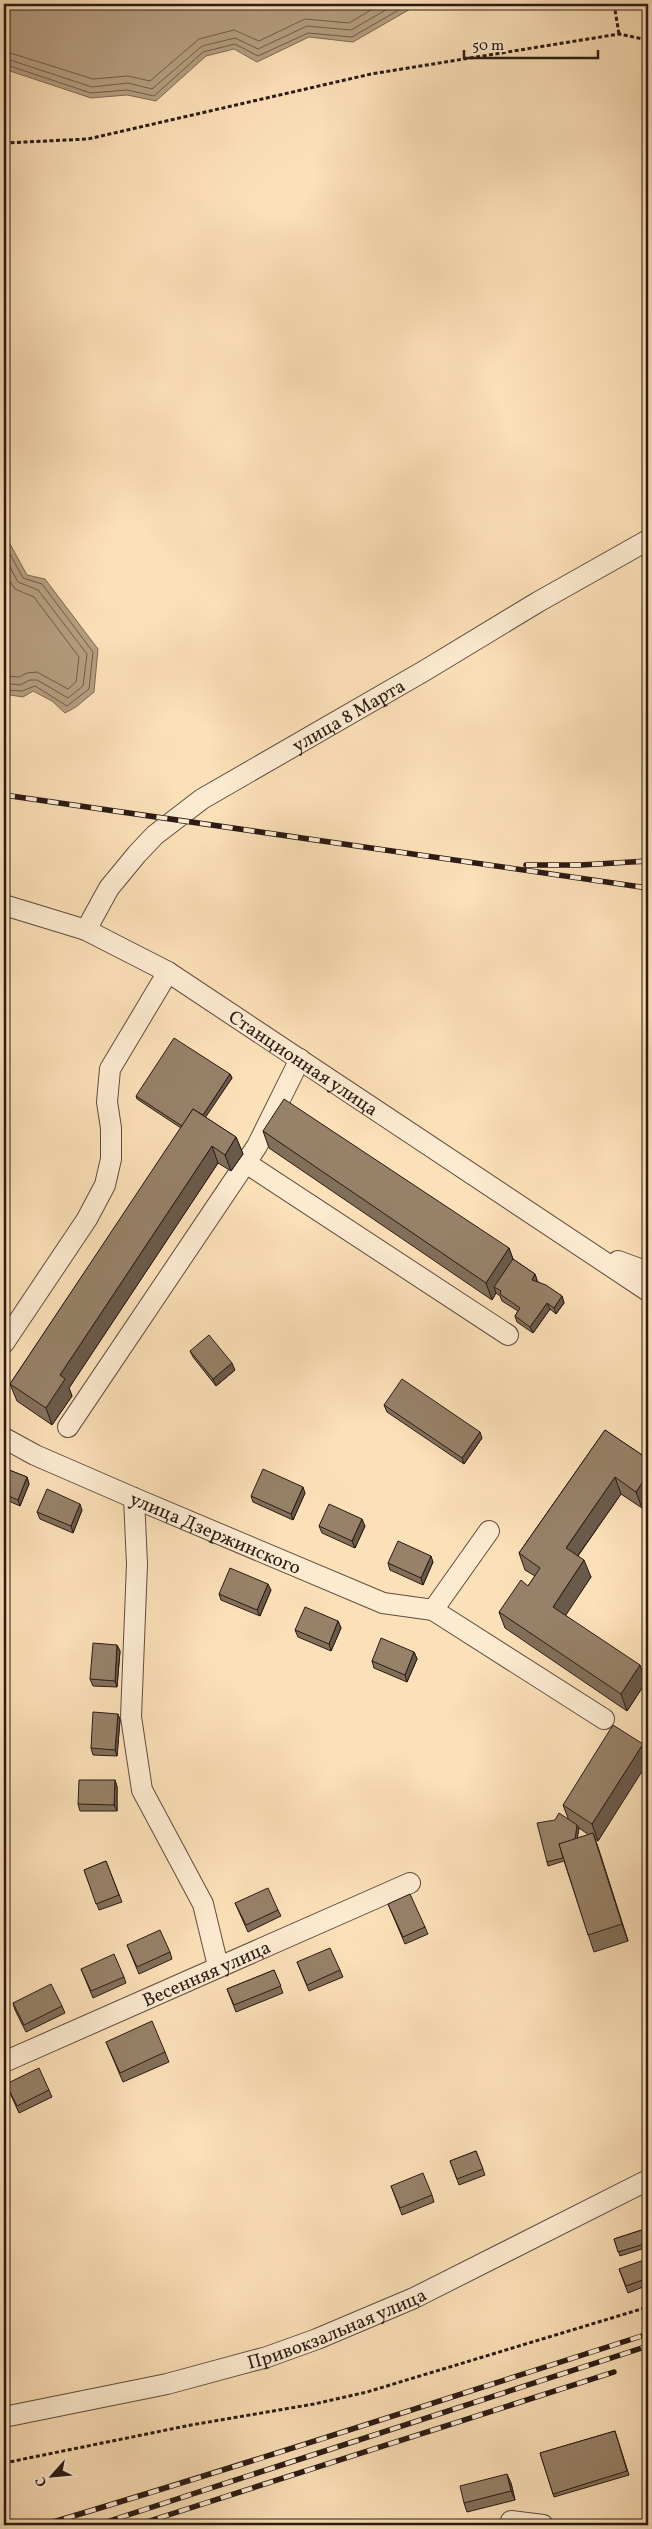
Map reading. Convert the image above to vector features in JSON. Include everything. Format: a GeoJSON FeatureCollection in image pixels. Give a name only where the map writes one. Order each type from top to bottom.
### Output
{"type":"FeatureCollection","features":[{"type":"Feature","properties":{"kind":"street","name":"улица 8 Марта"},"geometry":{"type":"LineString","coordinates":[[86,930],[109,888],[137,854],[172,821],[202,799],[424,671],[546,597],[648,540]]}},
{"type":"Feature","properties":{"kind":"street","name":"Станционная улица"},"geometry":{"type":"LineString","coordinates":[[4,905],[86,930],[168,972],[648,1291]]}},
{"type":"Feature","properties":{"kind":"street"},"geometry":{"type":"LineString","coordinates":[[4,1343],[87,1219],[105,1185],[111,1159],[111,1128],[107,1102],[110,1069],[168,972]]}},
{"type":"Feature","properties":{"kind":"street"},"geometry":{"type":"LineString","coordinates":[[68,1427],[257,1146],[300,1059]]}},
{"type":"Feature","properties":{"kind":"street"},"geometry":{"type":"LineString","coordinates":[[246,1163],[508,1335]]}},
{"type":"Feature","properties":{"kind":"street","name":"Станционная улица"},"geometry":{"type":"LineString","coordinates":[[588,1250],[648,1272]]}},
{"type":"Feature","properties":{"kind":"street","name":"улица Дзержинского"},"geometry":{"type":"LineString","coordinates":[[5,1433],[134,1498],[383,1603],[433,1610]]}},
{"type":"Feature","properties":{"kind":"street"},"geometry":{"type":"LineString","coordinates":[[134,1498],[137,1564],[131,1718],[142,1790],[203,1904],[218,1966]]}},
{"type":"Feature","properties":{"kind":"street"},"geometry":{"type":"LineString","coordinates":[[489,1530],[433,1610],[604,1719]]}},
{"type":"Feature","properties":{"kind":"street","name":"Весенняя улица"},"geometry":{"type":"LineString","coordinates":[[4,2062],[218,1966],[410,1883]]}},
{"type":"Feature","properties":{"kind":"street","name":"Привокзальная улица"},"geometry":{"type":"LineString","coordinates":[[4,2418],[167,2384],[267,2357],[317,2339],[414,2298],[648,2180]]}},
{"type":"Feature","properties":{"kind":"street"},"geometry":{"type":"LineString","coordinates":[[511,2521],[543,2525]]}},
{"type":"Feature","properties":{"kind":"path"},"geometry":{"type":"LineString","coordinates":[[614,4],[619,34]]}},
{"type":"Feature","properties":{"kind":"path"},"geometry":{"type":"LineString","coordinates":[[4,143],[88,139],[371,74],[619,34],[648,40]]}},
{"type":"Feature","properties":{"kind":"path"},"geometry":{"type":"LineString","coordinates":[[4,2463],[358,2394],[648,2307]]}},
{"type":"Feature","properties":{"kind":"water"},"geometry":{"type":"Polygon","coordinates":[[[4,4],[419,4],[353,42],[309,37],[257,62],[234,49],[206,56],[156,101],[127,95],[91,98],[4,69],[4,4]]]}},
{"type":"Feature","properties":{"kind":"water"},"geometry":{"type":"Polygon","coordinates":[[[4,533],[27,575],[45,579],[98,649],[94,692],[76,707],[65,713],[52,701],[33,691],[23,697],[4,694],[4,533]]]}},
{"type":"Feature","properties":{"kind":"building"},"geometry":{"type":"Polygon","coordinates":[[[174,1038],[230,1074],[203,1115],[193,1109],[182,1126],[136,1096],[174,1038]]]}},
{"type":"Feature","properties":{"kind":"building"},"geometry":{"type":"Polygon","coordinates":[[[284,1099],[509,1248],[486,1283],[263,1131],[284,1099]]]}},
{"type":"Feature","properties":{"kind":"building"},"geometry":{"type":"Polygon","coordinates":[[[193,1109],[236,1137],[225,1155],[212,1146],[60,1375],[65,1379],[46,1408],[10,1384],[193,1109]]]}},
{"type":"Feature","properties":{"kind":"building"},"geometry":{"type":"Polygon","coordinates":[[[513,1259],[535,1274],[532,1280],[546,1285],[562,1296],[554,1308],[547,1303],[530,1327],[515,1316],[520,1308],[500,1294],[501,1291],[494,1287],[513,1259]]]}},
{"type":"Feature","properties":{"kind":"building"},"geometry":{"type":"Polygon","coordinates":[[[209,1335],[232,1363],[213,1379],[190,1351],[209,1335]]]}},
{"type":"Feature","properties":{"kind":"building"},"geometry":{"type":"Polygon","coordinates":[[[402,1379],[480,1432],[462,1458],[384,1405],[402,1379]]]}},
{"type":"Feature","properties":{"kind":"building"},"geometry":{"type":"Polygon","coordinates":[[[605,1430],[648,1459],[648,1474],[636,1492],[615,1477],[566,1548],[584,1560],[553,1607],[640,1665],[621,1694],[499,1612],[521,1580],[528,1586],[540,1568],[519,1553],[605,1430]]]}},
{"type":"Feature","properties":{"kind":"building"},"geometry":{"type":"Polygon","coordinates":[[[4,1468],[27,1477],[18,1500],[4,1494],[4,1468]]]}},
{"type":"Feature","properties":{"kind":"building"},"geometry":{"type":"Polygon","coordinates":[[[263,1469],[303,1487],[291,1514],[251,1496],[263,1469]]]}},
{"type":"Feature","properties":{"kind":"building"},"geometry":{"type":"Polygon","coordinates":[[[47,1489],[80,1504],[71,1526],[37,1512],[47,1489]]]}},
{"type":"Feature","properties":{"kind":"building"},"geometry":{"type":"Polygon","coordinates":[[[329,1504],[362,1519],[352,1541],[319,1526],[329,1504]]]}},
{"type":"Feature","properties":{"kind":"building"},"geometry":{"type":"Polygon","coordinates":[[[398,1541],[431,1556],[421,1578],[388,1563],[398,1541]]]}},
{"type":"Feature","properties":{"kind":"building"},"geometry":{"type":"Polygon","coordinates":[[[230,1568],[268,1584],[257,1610],[219,1594],[230,1568]]]}},
{"type":"Feature","properties":{"kind":"building"},"geometry":{"type":"Polygon","coordinates":[[[305,1607],[338,1621],[329,1644],[295,1630],[305,1607]]]}},
{"type":"Feature","properties":{"kind":"building"},"geometry":{"type":"Polygon","coordinates":[[[381,1638],[414,1652],[405,1675],[372,1661],[381,1638]]]}},
{"type":"Feature","properties":{"kind":"building"},"geometry":{"type":"Polygon","coordinates":[[[93,1643],[117,1645],[115,1681],[90,1679],[93,1643]]]}},
{"type":"Feature","properties":{"kind":"building"},"geometry":{"type":"Polygon","coordinates":[[[93,1712],[118,1714],[115,1750],[91,1748],[93,1712]]]}},
{"type":"Feature","properties":{"kind":"building"},"geometry":{"type":"Polygon","coordinates":[[[613,1725],[643,1744],[592,1824],[563,1805],[613,1725]]]}},
{"type":"Feature","properties":{"kind":"building"},"geometry":{"type":"Polygon","coordinates":[[[79,1780],[115,1780],[114,1805],[78,1804],[79,1780]]]}},
{"type":"Feature","properties":{"kind":"building"},"geometry":{"type":"Polygon","coordinates":[[[559,1813],[577,1825],[575,1839],[559,1844],[563,1858],[547,1862],[537,1823],[555,1820],[559,1813]]]}},
{"type":"Feature","properties":{"kind":"building"},"geometry":{"type":"Polygon","coordinates":[[[593,1833],[622,1924],[588,1935],[559,1844],[593,1833]]]}},
{"type":"Feature","properties":{"kind":"building"},"geometry":{"type":"Polygon","coordinates":[[[106,1861],[119,1895],[96,1904],[84,1870],[106,1861]]]}},
{"type":"Feature","properties":{"kind":"building"},"geometry":{"type":"Polygon","coordinates":[[[268,1888],[278,1910],[246,1925],[235,1903],[268,1888]]]}},
{"type":"Feature","properties":{"kind":"building"},"geometry":{"type":"Polygon","coordinates":[[[410,1894],[425,1927],[403,1937],[388,1904],[410,1894]]]}},
{"type":"Feature","properties":{"kind":"building"},"geometry":{"type":"Polygon","coordinates":[[[160,1930],[170,1952],[137,1967],[127,1945],[160,1930]]]}},
{"type":"Feature","properties":{"kind":"building"},"geometry":{"type":"Polygon","coordinates":[[[330,1948],[340,1970],[307,1985],[297,1962],[330,1948]]]}},
{"type":"Feature","properties":{"kind":"building"},"geometry":{"type":"Polygon","coordinates":[[[114,1954],[124,1977],[91,1991],[81,1969],[114,1954]]]}},
{"type":"Feature","properties":{"kind":"building"},"geometry":{"type":"Polygon","coordinates":[[[274,1970],[281,1986],[234,2005],[227,1989],[274,1970]]]}},
{"type":"Feature","properties":{"kind":"building"},"geometry":{"type":"Polygon","coordinates":[[[51,1984],[62,2006],[24,2025],[13,2003],[51,1984]]]}},
{"type":"Feature","properties":{"kind":"building"},"geometry":{"type":"Polygon","coordinates":[[[152,2021],[165,2052],[120,2073],[106,2042],[152,2021]]]}},
{"type":"Feature","properties":{"kind":"building"},"geometry":{"type":"Polygon","coordinates":[[[39,2068],[49,2090],[17,2106],[6,2084],[39,2068]]]}},
{"type":"Feature","properties":{"kind":"building"},"geometry":{"type":"Polygon","coordinates":[[[476,2151],[483,2169],[457,2179],[450,2161],[476,2151]]]}},
{"type":"Feature","properties":{"kind":"building"},"geometry":{"type":"Polygon","coordinates":[[[423,2173],[432,2195],[400,2208],[391,2186],[423,2173]]]}},
{"type":"Feature","properties":{"kind":"building"},"geometry":{"type":"Polygon","coordinates":[[[648,2228],[648,2243],[618,2252],[614,2239],[648,2228]]]}},
{"type":"Feature","properties":{"kind":"building"},"geometry":{"type":"Polygon","coordinates":[[[644,2260],[648,2278],[626,2286],[619,2269],[644,2260]]]}},
{"type":"Feature","properties":{"kind":"building"},"geometry":{"type":"Polygon","coordinates":[[[615,2431],[627,2471],[553,2494],[540,2453],[615,2431]]]}},
{"type":"Feature","properties":{"kind":"building"},"geometry":{"type":"Polygon","coordinates":[[[507,2474],[511,2491],[464,2503],[460,2486],[507,2474]]]}},
{"type":"Feature","properties":{"kind":"railway"},"geometry":{"type":"LineString","coordinates":[[4,795],[648,888]]}},
{"type":"Feature","properties":{"kind":"railway"},"geometry":{"type":"LineString","coordinates":[[526,865],[581,865],[648,861]]}},
{"type":"Feature","properties":{"kind":"railway"},"geometry":{"type":"LineString","coordinates":[[43,2525],[271,2455],[648,2334]]}},
{"type":"Feature","properties":{"kind":"railway"},"geometry":{"type":"LineString","coordinates":[[97,2525],[648,2346]]}},
{"type":"Feature","properties":{"kind":"railway"},"geometry":{"type":"LineString","coordinates":[[137,2525],[614,2372]]}}]}
